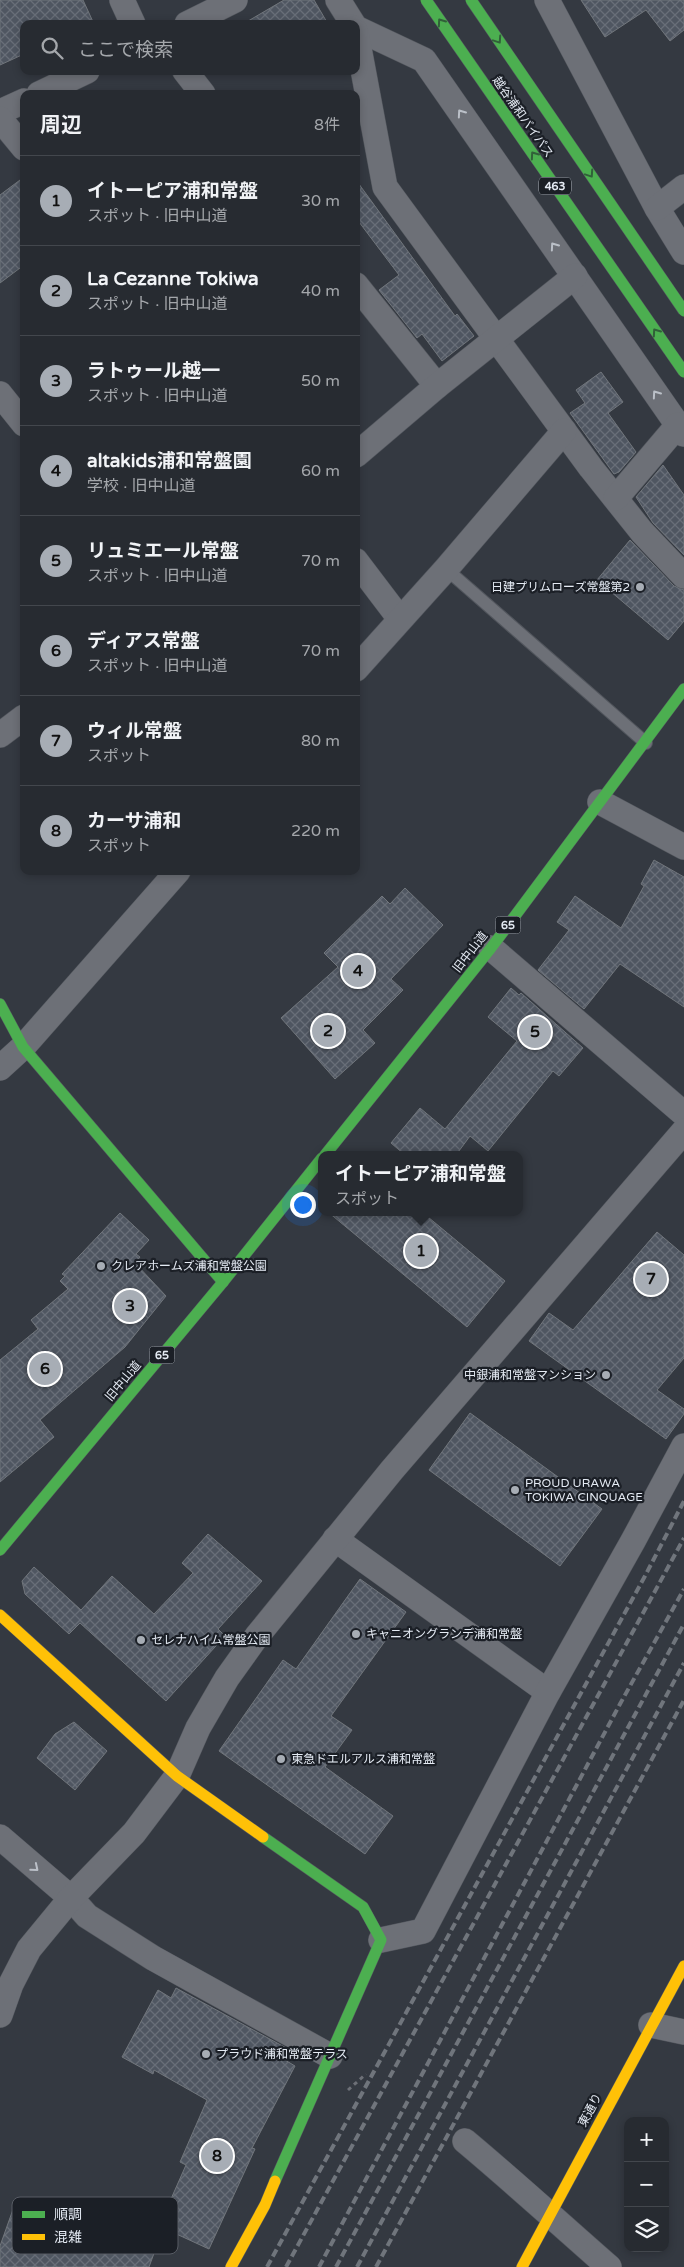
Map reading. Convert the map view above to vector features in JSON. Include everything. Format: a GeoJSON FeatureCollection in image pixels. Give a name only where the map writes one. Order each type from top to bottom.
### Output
{"type":"FeatureCollection","features":[{"type":"Feature","properties":{"kind":"main road","name":"越谷浦和バイパス"},"geometry":{"type":"LineString","coordinates":[[426,0],[684,372]]}},
{"type":"Feature","properties":{"kind":"main road","name":"越谷浦和バイパス"},"geometry":{"type":"LineString","coordinates":[[470,0],[684,311]]}},
{"type":"Feature","properties":{"kind":"main road","name":"旧中山道"},"geometry":{"type":"LineString","coordinates":[[328,1151],[491,948],[684,689]]}},
{"type":"Feature","properties":{"kind":"main road"},"geometry":{"type":"LineString","coordinates":[[0,1004],[23,1047],[223,1282]]}},
{"type":"Feature","properties":{"kind":"main road","name":"旧中山道"},"geometry":{"type":"LineString","coordinates":[[0,1550],[223,1282],[318,1163]]}},
{"type":"Feature","properties":{"kind":"main road"},"geometry":{"type":"LineString","coordinates":[[0,1615],[177,1776],[363,1907],[381,1940],[265,2206],[231,2267]]}},
{"type":"Feature","properties":{"kind":"main road","name":"東通り"},"geometry":{"type":"LineString","coordinates":[[522,2267],[684,1966]]}},
{"type":"Feature","properties":{"kind":"street"},"geometry":{"type":"LineString","coordinates":[[122,0],[131,20]]}},
{"type":"Feature","properties":{"kind":"street"},"geometry":{"type":"LineString","coordinates":[[195,20],[235,0]]}},
{"type":"Feature","properties":{"kind":"street"},"geometry":{"type":"LineString","coordinates":[[338,0],[350,20]]}},
{"type":"Feature","properties":{"kind":"street"},"geometry":{"type":"LineString","coordinates":[[549,1],[658,208],[684,252]]}},
{"type":"Feature","properties":{"kind":"street"},"geometry":{"type":"LineString","coordinates":[[360,30],[424,60],[681,429],[616,498]]}},
{"type":"Feature","properties":{"kind":"street"},"geometry":{"type":"LineString","coordinates":[[360,53],[385,187],[564,431],[642,532],[684,576]]}},
{"type":"Feature","properties":{"kind":"street"},"geometry":{"type":"LineString","coordinates":[[47,90],[79,75]]}},
{"type":"Feature","properties":{"kind":"street"},"geometry":{"type":"LineString","coordinates":[[188,75],[200,90]]}},
{"type":"Feature","properties":{"kind":"street"},"geometry":{"type":"LineString","coordinates":[[5,109],[20,140]]}},
{"type":"Feature","properties":{"kind":"street"},"geometry":{"type":"LineString","coordinates":[[658,208],[684,187]]}},
{"type":"Feature","properties":{"kind":"street"},"geometry":{"type":"LineString","coordinates":[[360,452],[437,386],[575,276]]}},
{"type":"Feature","properties":{"kind":"street"},"geometry":{"type":"LineString","coordinates":[[360,290],[437,386]]}},
{"type":"Feature","properties":{"kind":"street"},"geometry":{"type":"LineString","coordinates":[[0,394],[20,419]]}},
{"type":"Feature","properties":{"kind":"street"},"geometry":{"type":"LineString","coordinates":[[360,664],[564,431]]}},
{"type":"Feature","properties":{"kind":"street"},"geometry":{"type":"LineString","coordinates":[[360,566],[400,619]]}},
{"type":"Feature","properties":{"kind":"street"},"geometry":{"type":"LineString","coordinates":[[0,735],[20,720]]}},
{"type":"Feature","properties":{"kind":"street"},"geometry":{"type":"LineString","coordinates":[[600,802],[684,847]]}},
{"type":"Feature","properties":{"kind":"street"},"geometry":{"type":"LineString","coordinates":[[0,1068],[23,1047],[174,875]]}},
{"type":"Feature","properties":{"kind":"street"},"geometry":{"type":"LineString","coordinates":[[491,948],[684,1114]]}},
{"type":"Feature","properties":{"kind":"street"},"geometry":{"type":"LineString","coordinates":[[0,2016],[11,1984],[29,1949],[71,1898],[134,1834],[177,1776],[198,1728],[227,1678],[257,1636],[398,1462],[684,1131]]}},
{"type":"Feature","properties":{"kind":"street"},"geometry":{"type":"LineString","coordinates":[[381,1940],[423,1931],[548,1692],[684,1446]]}},
{"type":"Feature","properties":{"kind":"street"},"geometry":{"type":"LineString","coordinates":[[335,1539],[548,1692]]}},
{"type":"Feature","properties":{"kind":"street"},"geometry":{"type":"LineString","coordinates":[[0,1837],[71,1898],[87,1916],[153,1958],[330,2056]]}},
{"type":"Feature","properties":{"kind":"street"},"geometry":{"type":"LineString","coordinates":[[651,2025],[684,2032]]}},
{"type":"Feature","properties":{"kind":"street"},"geometry":{"type":"LineString","coordinates":[[465,2141],[536,2200],[550,2215],[609,2267]]}},
{"type":"Feature","properties":{"kind":"lane"},"geometry":{"type":"LineString","coordinates":[[453,575],[646,742]]}},
{"type":"Feature","properties":{"kind":"path"},"geometry":{"type":"LineString","coordinates":[[347,2091],[366,2074]]}},
{"type":"Feature","properties":{"kind":"building"},"geometry":{"type":"Polygon","coordinates":[[[0,0],[83,0],[92,20],[20,20],[20,56],[0,65],[0,0]]]}},
{"type":"Feature","properties":{"kind":"building"},"geometry":{"type":"Polygon","coordinates":[[[284,0],[314,0],[326,20],[250,20],[284,0]]]}},
{"type":"Feature","properties":{"kind":"building"},"geometry":{"type":"Polygon","coordinates":[[[581,0],[684,0],[684,30],[670,41],[646,10],[605,37],[581,0]]]}},
{"type":"Feature","properties":{"kind":"building"},"geometry":{"type":"Polygon","coordinates":[[[20,180],[20,268],[0,283],[0,195],[20,180]]]}},
{"type":"Feature","properties":{"kind":"building"},"geometry":{"type":"Polygon","coordinates":[[[360,185],[455,316],[457,314],[474,336],[442,361],[422,334],[417,338],[379,290],[399,275],[360,223],[360,185]]]}},
{"type":"Feature","properties":{"kind":"building"},"geometry":{"type":"Polygon","coordinates":[[[601,372],[623,402],[608,413],[636,452],[619,472],[614,474],[570,413],[585,403],[576,390],[601,372]]]}},
{"type":"Feature","properties":{"kind":"building"},"geometry":{"type":"Polygon","coordinates":[[[663,465],[684,495],[684,555],[653,523],[636,497],[663,465]]]}},
{"type":"Feature","properties":{"kind":"building","name":"日建プリムローズ常盤第2"},"geometry":{"type":"Polygon","coordinates":[[[630,540],[674,586],[684,590],[684,621],[668,640],[597,580],[630,540]]]}},
{"type":"Feature","properties":{"kind":"building"},"geometry":{"type":"Polygon","coordinates":[[[654,860],[684,877],[684,1007],[620,964],[584,1009],[538,970],[569,930],[557,922],[575,896],[621,928],[644,886],[641,884],[654,860]]]}},
{"type":"Feature","properties":{"kind":"building"},"geometry":{"type":"Polygon","coordinates":[[[405,888],[443,925],[391,979],[403,990],[363,1030],[375,1043],[335,1079],[281,1018],[338,967],[324,953],[382,896],[390,904],[405,888]]]}},
{"type":"Feature","properties":{"kind":"building"},"geometry":{"type":"Polygon","coordinates":[[[511,988],[519,995],[521,993],[583,1048],[559,1076],[553,1071],[488,1151],[470,1136],[459,1151],[400,1151],[391,1143],[420,1108],[445,1129],[517,1041],[488,1017],[511,988]]]}},
{"type":"Feature","properties":{"kind":"building"},"geometry":{"type":"Polygon","coordinates":[[[120,1213],[149,1240],[136,1254],[140,1257],[135,1263],[166,1296],[125,1347],[40,1420],[54,1437],[0,1482],[0,1360],[38,1329],[31,1320],[68,1289],[60,1281],[65,1276],[62,1274],[120,1213]]]}},
{"type":"Feature","properties":{"kind":"building"},"geometry":{"type":"Polygon","coordinates":[[[333,1216],[427,1216],[505,1281],[467,1327],[333,1216]]]}},
{"type":"Feature","properties":{"kind":"building"},"geometry":{"type":"Polygon","coordinates":[[[657,1232],[684,1255],[684,1358],[657,1390],[684,1409],[684,1414],[666,1439],[529,1341],[549,1313],[573,1330],[657,1232]]]}},
{"type":"Feature","properties":{"kind":"building","name":"PROUD URAWA TOKIWA CINQUAGE"},"geometry":{"type":"Polygon","coordinates":[[[470,1413],[602,1509],[560,1566],[429,1470],[470,1413]]]}},
{"type":"Feature","properties":{"kind":"building"},"geometry":{"type":"Polygon","coordinates":[[[208,1534],[262,1581],[218,1629],[225,1636],[166,1701],[80,1623],[69,1634],[25,1594],[22,1581],[34,1567],[81,1610],[112,1576],[154,1614],[193,1573],[182,1563],[208,1534]]]}},
{"type":"Feature","properties":{"kind":"building","name":"東急ドエルアルス浦和常盤"},"geometry":{"type":"Polygon","coordinates":[[[360,1579],[406,1612],[331,1716],[352,1730],[325,1767],[393,1816],[365,1854],[219,1751],[283,1660],[296,1669],[360,1579]]]}},
{"type":"Feature","properties":{"kind":"building"},"geometry":{"type":"Polygon","coordinates":[[[74,1722],[107,1751],[75,1790],[37,1758],[55,1734],[74,1722]]]}},
{"type":"Feature","properties":{"kind":"building"},"geometry":{"type":"Polygon","coordinates":[[[176,1988],[290,2050],[285,2060],[295,2066],[252,2148],[255,2149],[209,2249],[178,2235],[178,2197],[172,2197],[186,2165],[180,2162],[207,2100],[154,2070],[153,2074],[122,2057],[158,1990],[171,1998],[176,1988]]]}},
{"type":"Feature","properties":{"kind":"building"},"geometry":{"type":"Polygon","coordinates":[[[12,2212],[12,2254],[154,2254],[149,2267],[0,2267],[0,2246],[12,2212]]]}},
{"type":"Feature","properties":{"kind":"railway"},"geometry":{"type":"LineString","coordinates":[[267,2267],[645,1576],[684,1501]]}},
{"type":"Feature","properties":{"kind":"railway"},"geometry":{"type":"LineString","coordinates":[[286,2267],[684,1538]]}},
{"type":"Feature","properties":{"kind":"railway"},"geometry":{"type":"LineString","coordinates":[[319,2267],[620,1704],[684,1589]]}},
{"type":"Feature","properties":{"kind":"railway"},"geometry":{"type":"LineString","coordinates":[[336,2267],[684,1624]]}},
{"type":"Feature","properties":{"kind":"railway"},"geometry":{"type":"LineString","coordinates":[[357,2267],[684,1663]]}},
{"type":"Feature","properties":{"kind":"railway"},"geometry":{"type":"LineString","coordinates":[[376,2267],[684,1700]]}},
{"type":"Feature","properties":{"kind":"traffic: fast"},"geometry":{"type":"LineString","coordinates":[[426,0],[684,372]]}},
{"type":"Feature","properties":{"kind":"traffic: fast"},"geometry":{"type":"LineString","coordinates":[[471,0],[684,311]]}},
{"type":"Feature","properties":{"kind":"traffic: fast"},"geometry":{"type":"LineString","coordinates":[[328,1151],[491,948],[684,689]]}},
{"type":"Feature","properties":{"kind":"traffic: fast"},"geometry":{"type":"LineString","coordinates":[[0,1004],[23,1047],[223,1282]]}},
{"type":"Feature","properties":{"kind":"traffic: fast"},"geometry":{"type":"LineString","coordinates":[[0,1550],[223,1282],[318,1163]]}},
{"type":"Feature","properties":{"kind":"traffic: fast"},"geometry":{"type":"LineString","coordinates":[[263,1837],[363,1907],[381,1940],[275,2181]]}},
{"type":"Feature","properties":{"kind":"traffic: slow"},"geometry":{"type":"LineString","coordinates":[[0,1615],[177,1776],[263,1837]]}},
{"type":"Feature","properties":{"kind":"traffic: slow"},"geometry":{"type":"LineString","coordinates":[[522,2267],[684,1966]]}},
{"type":"Feature","properties":{"kind":"traffic: slow"},"geometry":{"type":"LineString","coordinates":[[231,2267],[265,2205],[275,2181]]}},
{"type":"Feature","properties":{"kind":"place","name":"日建プリムローズ常盤第2"},"geometry":{"type":"Point","coordinates":[640,587]}},
{"type":"Feature","properties":{"kind":"place","name":"altakids浦和常盤園"},"geometry":{"type":"Point","coordinates":[358,971]}},
{"type":"Feature","properties":{"kind":"place","name":"La Cezanne Tokiwa"},"geometry":{"type":"Point","coordinates":[328,1031]}},
{"type":"Feature","properties":{"kind":"place","name":"リュミエール常盤"},"geometry":{"type":"Point","coordinates":[535,1032]}},
{"type":"Feature","properties":{"kind":"place","name":"イトーピア浦和常盤"},"geometry":{"type":"Point","coordinates":[421,1251]}},
{"type":"Feature","properties":{"kind":"place","name":"クレアホームズ浦和常盤公園"},"geometry":{"type":"Point","coordinates":[101,1266]}},
{"type":"Feature","properties":{"kind":"place","name":"ウィル常盤"},"geometry":{"type":"Point","coordinates":[651,1279]}},
{"type":"Feature","properties":{"kind":"place","name":"ラトゥール越一"},"geometry":{"type":"Point","coordinates":[130,1306]}},
{"type":"Feature","properties":{"kind":"place","name":"ディアス常盤"},"geometry":{"type":"Point","coordinates":[45,1369]}},
{"type":"Feature","properties":{"kind":"place","name":"中銀浦和常盤マンション"},"geometry":{"type":"Point","coordinates":[606,1375]}},
{"type":"Feature","properties":{"kind":"place","name":"PROUD URAWA TOKIWA CINQUAGE"},"geometry":{"type":"Point","coordinates":[515,1490]}},
{"type":"Feature","properties":{"kind":"place","name":"キャニオングランデ浦和常盤"},"geometry":{"type":"Point","coordinates":[356,1634]}},
{"type":"Feature","properties":{"kind":"place","name":"セレナハイム常盤公園"},"geometry":{"type":"Point","coordinates":[141,1640]}},
{"type":"Feature","properties":{"kind":"place","name":"東急ドエルアルス浦和常盤"},"geometry":{"type":"Point","coordinates":[281,1759]}},
{"type":"Feature","properties":{"kind":"place","name":"プラウド浦和常盤テラス"},"geometry":{"type":"Point","coordinates":[206,2054]}},
{"type":"Feature","properties":{"kind":"place","name":"カーサ浦和"},"geometry":{"type":"Point","coordinates":[217,2156]}}]}
